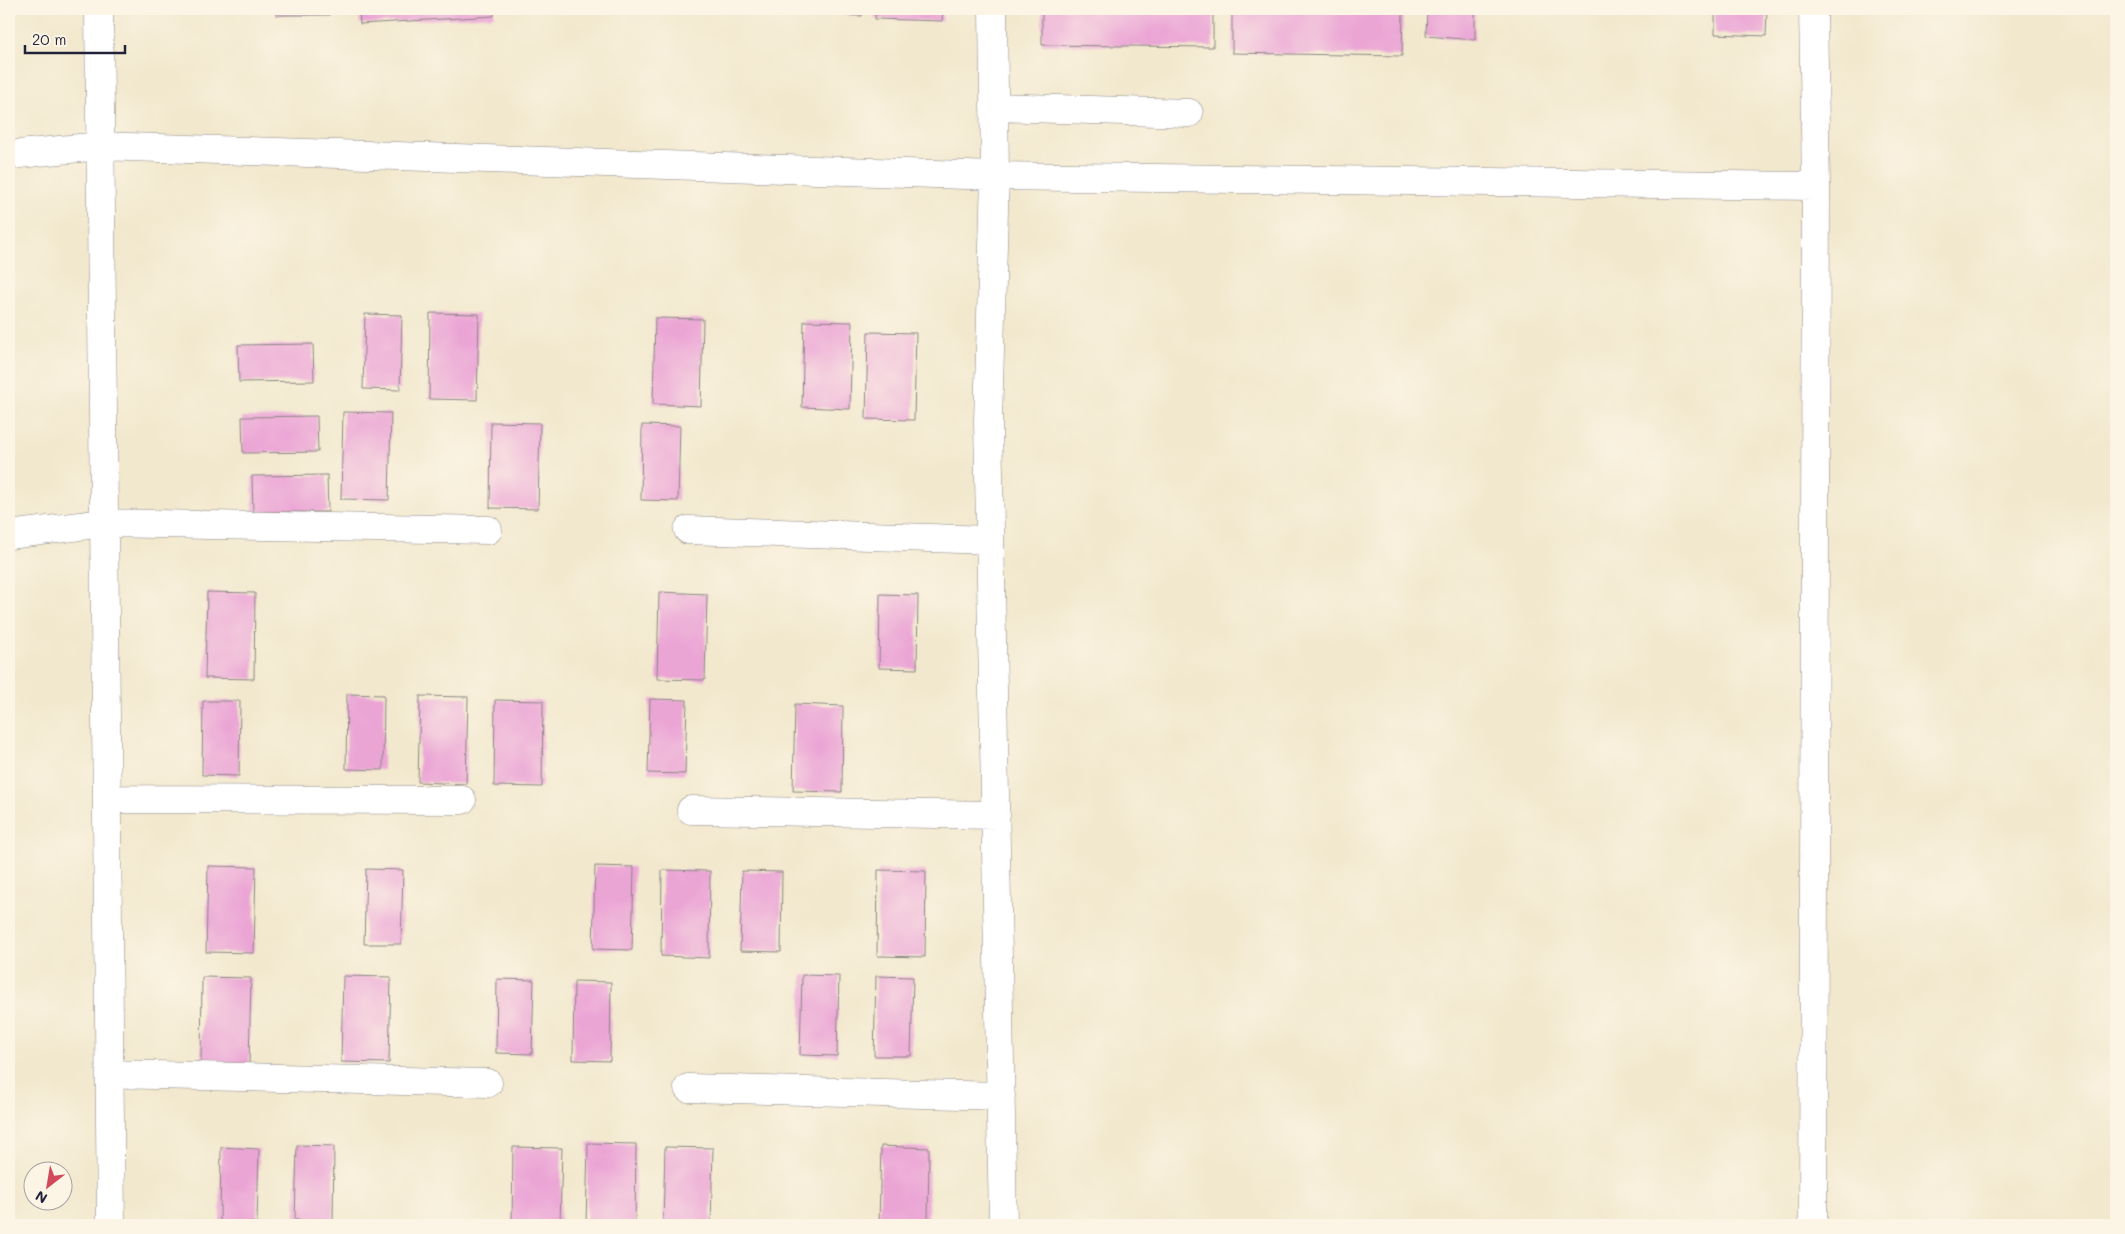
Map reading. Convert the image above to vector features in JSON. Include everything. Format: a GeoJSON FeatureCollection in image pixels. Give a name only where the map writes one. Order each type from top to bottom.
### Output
{"type":"FeatureCollection","features":[{"type":"Feature","properties":{"kind":"street"},"geometry":{"type":"LineString","coordinates":[[99,9],[112,1225]]}},
{"type":"Feature","properties":{"kind":"street"},"geometry":{"type":"LineString","coordinates":[[994,9],[995,176],[988,421],[1004,1225]]}},
{"type":"Feature","properties":{"kind":"street"},"geometry":{"type":"LineString","coordinates":[[1813,9],[1816,186],[1813,1225]]}},
{"type":"Feature","properties":{"kind":"street"},"geometry":{"type":"LineString","coordinates":[[994,107],[1189,113]]}},
{"type":"Feature","properties":{"kind":"street"},"geometry":{"type":"LineString","coordinates":[[9,155],[100,146],[995,176],[1816,186]]}},
{"type":"Feature","properties":{"kind":"street"},"geometry":{"type":"LineString","coordinates":[[9,535],[104,523],[488,530]]}},
{"type":"Feature","properties":{"kind":"street"},"geometry":{"type":"LineString","coordinates":[[688,530],[990,540]]}},
{"type":"Feature","properties":{"kind":"street"},"geometry":{"type":"LineString","coordinates":[[107,799],[462,800]]}},
{"type":"Feature","properties":{"kind":"street"},"geometry":{"type":"LineString","coordinates":[[691,810],[996,815]]}},
{"type":"Feature","properties":{"kind":"street"},"geometry":{"type":"LineString","coordinates":[[110,1074],[488,1083]]}},
{"type":"Feature","properties":{"kind":"street"},"geometry":{"type":"LineString","coordinates":[[688,1088],[1001,1096]]}},
{"type":"Feature","properties":{"kind":"building"},"geometry":{"type":"Polygon","coordinates":[[[276,9],[330,9],[330,15],[276,15],[276,9]]]}},
{"type":"Feature","properties":{"kind":"building"},"geometry":{"type":"Polygon","coordinates":[[[359,9],[494,9],[494,16],[360,24],[359,9]]]}},
{"type":"Feature","properties":{"kind":"building"},"geometry":{"type":"Polygon","coordinates":[[[801,9],[863,9],[862,16],[800,12],[801,9]]]}},
{"type":"Feature","properties":{"kind":"building"},"geometry":{"type":"Polygon","coordinates":[[[876,9],[943,9],[942,21],[875,19],[876,9]]]}},
{"type":"Feature","properties":{"kind":"building"},"geometry":{"type":"Polygon","coordinates":[[[1042,9],[1213,9],[1213,47],[1042,45],[1042,9]]]}},
{"type":"Feature","properties":{"kind":"building"},"geometry":{"type":"Polygon","coordinates":[[[1232,9],[1403,9],[1402,56],[1232,53],[1232,9]]]}},
{"type":"Feature","properties":{"kind":"building"},"geometry":{"type":"Polygon","coordinates":[[[1427,9],[1475,9],[1475,40],[1426,36],[1427,9]]]}},
{"type":"Feature","properties":{"kind":"building"},"geometry":{"type":"Polygon","coordinates":[[[1715,9],[1767,9],[1766,36],[1715,34],[1715,9]]]}},
{"type":"Feature","properties":{"kind":"building"},"geometry":{"type":"Polygon","coordinates":[[[430,313],[479,314],[477,400],[429,399],[430,313]]]}},
{"type":"Feature","properties":{"kind":"building"},"geometry":{"type":"Polygon","coordinates":[[[365,314],[402,315],[400,390],[363,389],[365,314]]]}},
{"type":"Feature","properties":{"kind":"building"},"geometry":{"type":"Polygon","coordinates":[[[655,318],[703,319],[701,406],[653,404],[655,318]]]}},
{"type":"Feature","properties":{"kind":"building"},"geometry":{"type":"Polygon","coordinates":[[[804,321],[852,322],[850,409],[802,407],[804,321]]]}},
{"type":"Feature","properties":{"kind":"building"},"geometry":{"type":"Polygon","coordinates":[[[868,332],[916,333],[914,420],[866,419],[868,332]]]}},
{"type":"Feature","properties":{"kind":"building"},"geometry":{"type":"Polygon","coordinates":[[[313,344],[314,381],[239,382],[238,345],[313,344]]]}},
{"type":"Feature","properties":{"kind":"building"},"geometry":{"type":"Polygon","coordinates":[[[343,412],[391,413],[389,500],[341,499],[343,412]]]}},
{"type":"Feature","properties":{"kind":"building"},"geometry":{"type":"Polygon","coordinates":[[[317,416],[318,452],[243,453],[242,417],[317,416]]]}},
{"type":"Feature","properties":{"kind":"building"},"geometry":{"type":"Polygon","coordinates":[[[491,422],[540,423],[538,509],[490,508],[491,422]]]}},
{"type":"Feature","properties":{"kind":"building"},"geometry":{"type":"Polygon","coordinates":[[[642,425],[680,426],[678,501],[641,500],[642,425]]]}},
{"type":"Feature","properties":{"kind":"building"},"geometry":{"type":"Polygon","coordinates":[[[327,475],[328,512],[253,512],[252,476],[327,475]]]}},
{"type":"Feature","properties":{"kind":"building"},"geometry":{"type":"Polygon","coordinates":[[[207,592],[255,593],[254,679],[205,678],[207,592]]]}},
{"type":"Feature","properties":{"kind":"building"},"geometry":{"type":"Polygon","coordinates":[[[659,592],[707,594],[705,680],[657,679],[659,592]]]}},
{"type":"Feature","properties":{"kind":"building"},"geometry":{"type":"Polygon","coordinates":[[[880,594],[918,595],[917,669],[879,668],[880,594]]]}},
{"type":"Feature","properties":{"kind":"building"},"geometry":{"type":"Polygon","coordinates":[[[347,694],[384,695],[383,770],[346,769],[347,694]]]}},
{"type":"Feature","properties":{"kind":"building"},"geometry":{"type":"Polygon","coordinates":[[[420,696],[468,697],[466,784],[418,782],[420,696]]]}},
{"type":"Feature","properties":{"kind":"building"},"geometry":{"type":"Polygon","coordinates":[[[650,699],[687,700],[685,774],[648,773],[650,699]]]}},
{"type":"Feature","properties":{"kind":"building"},"geometry":{"type":"Polygon","coordinates":[[[495,700],[543,701],[542,787],[494,786],[495,700]]]}},
{"type":"Feature","properties":{"kind":"building"},"geometry":{"type":"Polygon","coordinates":[[[203,701],[240,701],[239,776],[202,775],[203,701]]]}},
{"type":"Feature","properties":{"kind":"building"},"geometry":{"type":"Polygon","coordinates":[[[795,704],[843,706],[842,792],[793,791],[795,704]]]}},
{"type":"Feature","properties":{"kind":"building"},"geometry":{"type":"Polygon","coordinates":[[[208,866],[256,867],[254,953],[206,952],[208,866]]]}},
{"type":"Feature","properties":{"kind":"building"},"geometry":{"type":"Polygon","coordinates":[[[595,866],[634,867],[632,950],[593,949],[595,866]]]}},
{"type":"Feature","properties":{"kind":"building"},"geometry":{"type":"Polygon","coordinates":[[[366,869],[403,870],[401,944],[364,944],[366,869]]]}},
{"type":"Feature","properties":{"kind":"building"},"geometry":{"type":"Polygon","coordinates":[[[662,870],[710,871],[709,958],[661,956],[662,870]]]}},
{"type":"Feature","properties":{"kind":"building"},"geometry":{"type":"Polygon","coordinates":[[[878,870],[926,871],[925,957],[877,956],[878,870]]]}},
{"type":"Feature","properties":{"kind":"building"},"geometry":{"type":"Polygon","coordinates":[[[742,871],[782,872],[781,952],[740,951],[742,871]]]}},
{"type":"Feature","properties":{"kind":"building"},"geometry":{"type":"Polygon","coordinates":[[[802,975],[839,976],[837,1056],[800,1055],[802,975]]]}},
{"type":"Feature","properties":{"kind":"building"},"geometry":{"type":"Polygon","coordinates":[[[343,976],[391,977],[389,1063],[341,1062],[343,976]]]}},
{"type":"Feature","properties":{"kind":"building"},"geometry":{"type":"Polygon","coordinates":[[[876,976],[913,977],[911,1056],[874,1056],[876,976]]]}},
{"type":"Feature","properties":{"kind":"building"},"geometry":{"type":"Polygon","coordinates":[[[202,977],[251,978],[249,1064],[201,1063],[202,977]]]}},
{"type":"Feature","properties":{"kind":"building"},"geometry":{"type":"Polygon","coordinates":[[[497,979],[534,980],[532,1054],[496,1053],[497,979]]]}},
{"type":"Feature","properties":{"kind":"building"},"geometry":{"type":"Polygon","coordinates":[[[574,981],[611,982],[610,1061],[573,1060],[574,981]]]}},
{"type":"Feature","properties":{"kind":"building"},"geometry":{"type":"Polygon","coordinates":[[[588,1143],[636,1144],[635,1225],[586,1225],[588,1143]]]}},
{"type":"Feature","properties":{"kind":"building"},"geometry":{"type":"Polygon","coordinates":[[[297,1145],[334,1146],[333,1221],[295,1220],[297,1145]]]}},
{"type":"Feature","properties":{"kind":"building"},"geometry":{"type":"Polygon","coordinates":[[[881,1146],[929,1148],[928,1225],[879,1225],[881,1146]]]}},
{"type":"Feature","properties":{"kind":"building"},"geometry":{"type":"Polygon","coordinates":[[[221,1147],[259,1149],[257,1223],[220,1222],[221,1147]]]}},
{"type":"Feature","properties":{"kind":"building"},"geometry":{"type":"Polygon","coordinates":[[[513,1147],[562,1148],[560,1225],[512,1225],[513,1147]]]}},
{"type":"Feature","properties":{"kind":"building"},"geometry":{"type":"Polygon","coordinates":[[[665,1147],[713,1148],[711,1225],[663,1225],[665,1147]]]}}]}
